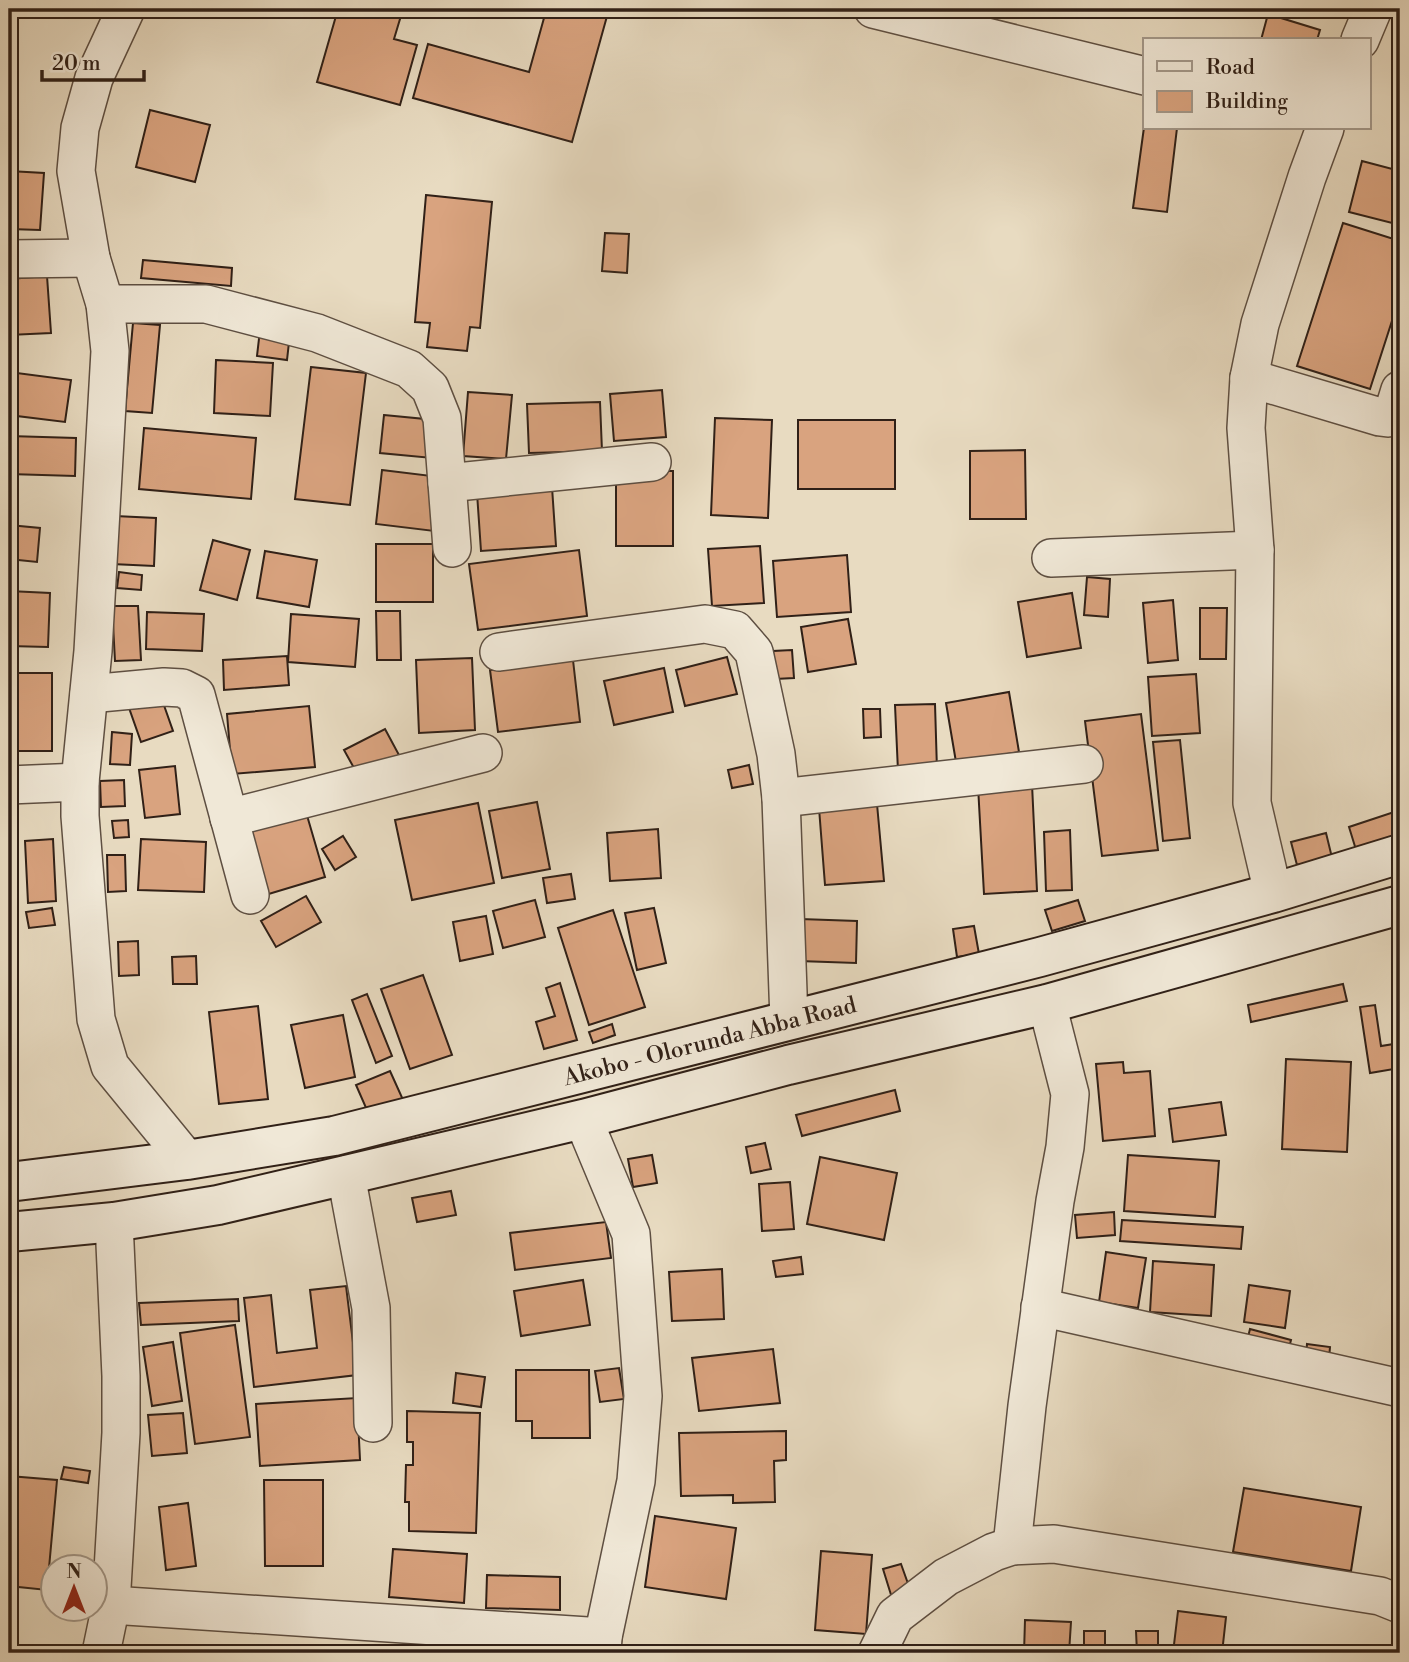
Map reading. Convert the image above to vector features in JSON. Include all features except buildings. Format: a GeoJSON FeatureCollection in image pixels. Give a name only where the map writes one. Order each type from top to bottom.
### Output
{"type":"FeatureCollection","features":[{"type":"Feature","properties":{"kind":"main road","name":"Akobo - Olorunda Abba Road"},"geometry":{"type":"LineString","coordinates":[[9,1182],[187,1160],[334,1136],[1040,957],[1273,893],[1400,854]]}},
{"type":"Feature","properties":{"kind":"main road","name":"Akobo - Olorunda Abba Road"},"geometry":{"type":"LineString","coordinates":[[9,1232],[114,1222],[218,1205],[346,1175],[583,1119],[788,1065],[1047,1004],[1400,905]]}},
{"type":"Feature","properties":{"kind":"street"},"geometry":{"type":"LineString","coordinates":[[126,9],[94,78],[80,128],[76,170],[91,258],[105,303],[110,351],[93,651],[80,782],[80,816],[96,1019],[110,1066],[187,1160]]}},
{"type":"Feature","properties":{"kind":"street"},"geometry":{"type":"LineString","coordinates":[[873,9],[1143,76]]}},
{"type":"Feature","properties":{"kind":"street"},"geometry":{"type":"LineString","coordinates":[[1361,38],[1373,9]]}},
{"type":"Feature","properties":{"kind":"street"},"geometry":{"type":"LineString","coordinates":[[1273,893],[1252,803],[1255,550],[1246,428],[1249,378],[1260,324],[1324,130]]}},
{"type":"Feature","properties":{"kind":"street"},"geometry":{"type":"LineString","coordinates":[[9,259],[91,258]]}},
{"type":"Feature","properties":{"kind":"street"},"geometry":{"type":"LineString","coordinates":[[105,303],[206,304],[317,333],[410,369],[430,388],[442,418],[452,548]]}},
{"type":"Feature","properties":{"kind":"street"},"geometry":{"type":"LineString","coordinates":[[1249,378],[1388,418],[1392,416],[1400,390]]}},
{"type":"Feature","properties":{"kind":"street"},"geometry":{"type":"LineString","coordinates":[[447,483],[652,462]]}},
{"type":"Feature","properties":{"kind":"street"},"geometry":{"type":"LineString","coordinates":[[1051,558],[1255,550]]}},
{"type":"Feature","properties":{"kind":"street"},"geometry":{"type":"LineString","coordinates":[[499,652],[705,624],[735,630],[754,652],[776,754],[781,798],[789,1020]]}},
{"type":"Feature","properties":{"kind":"street"},"geometry":{"type":"LineString","coordinates":[[89,694],[164,687],[182,688],[196,695],[250,895]]}},
{"type":"Feature","properties":{"kind":"street"},"geometry":{"type":"LineString","coordinates":[[229,818],[483,753]]}},
{"type":"Feature","properties":{"kind":"street"},"geometry":{"type":"LineString","coordinates":[[781,798],[1084,764]]}},
{"type":"Feature","properties":{"kind":"street"},"geometry":{"type":"LineString","coordinates":[[9,785],[80,782]]}},
{"type":"Feature","properties":{"kind":"street"},"geometry":{"type":"LineString","coordinates":[[1012,1546],[1027,1406],[1065,1147],[1070,1094],[1047,1004]]}},
{"type":"Feature","properties":{"kind":"street"},"geometry":{"type":"LineString","coordinates":[[111,1605],[603,1645],[636,1481],[643,1396],[631,1234],[583,1119]]}},
{"type":"Feature","properties":{"kind":"street"},"geometry":{"type":"LineString","coordinates":[[346,1175],[371,1308],[373,1423]]}},
{"type":"Feature","properties":{"kind":"street"},"geometry":{"type":"LineString","coordinates":[[102,1653],[111,1605],[121,1433],[114,1222]]}},
{"type":"Feature","properties":{"kind":"street"},"geometry":{"type":"LineString","coordinates":[[1040,1307],[1400,1388]]}},
{"type":"Feature","properties":{"kind":"street"},"geometry":{"type":"LineString","coordinates":[[877,1653],[895,1616],[946,1577],[1012,1546],[1054,1545],[1380,1596],[1400,1604]]}}]}
